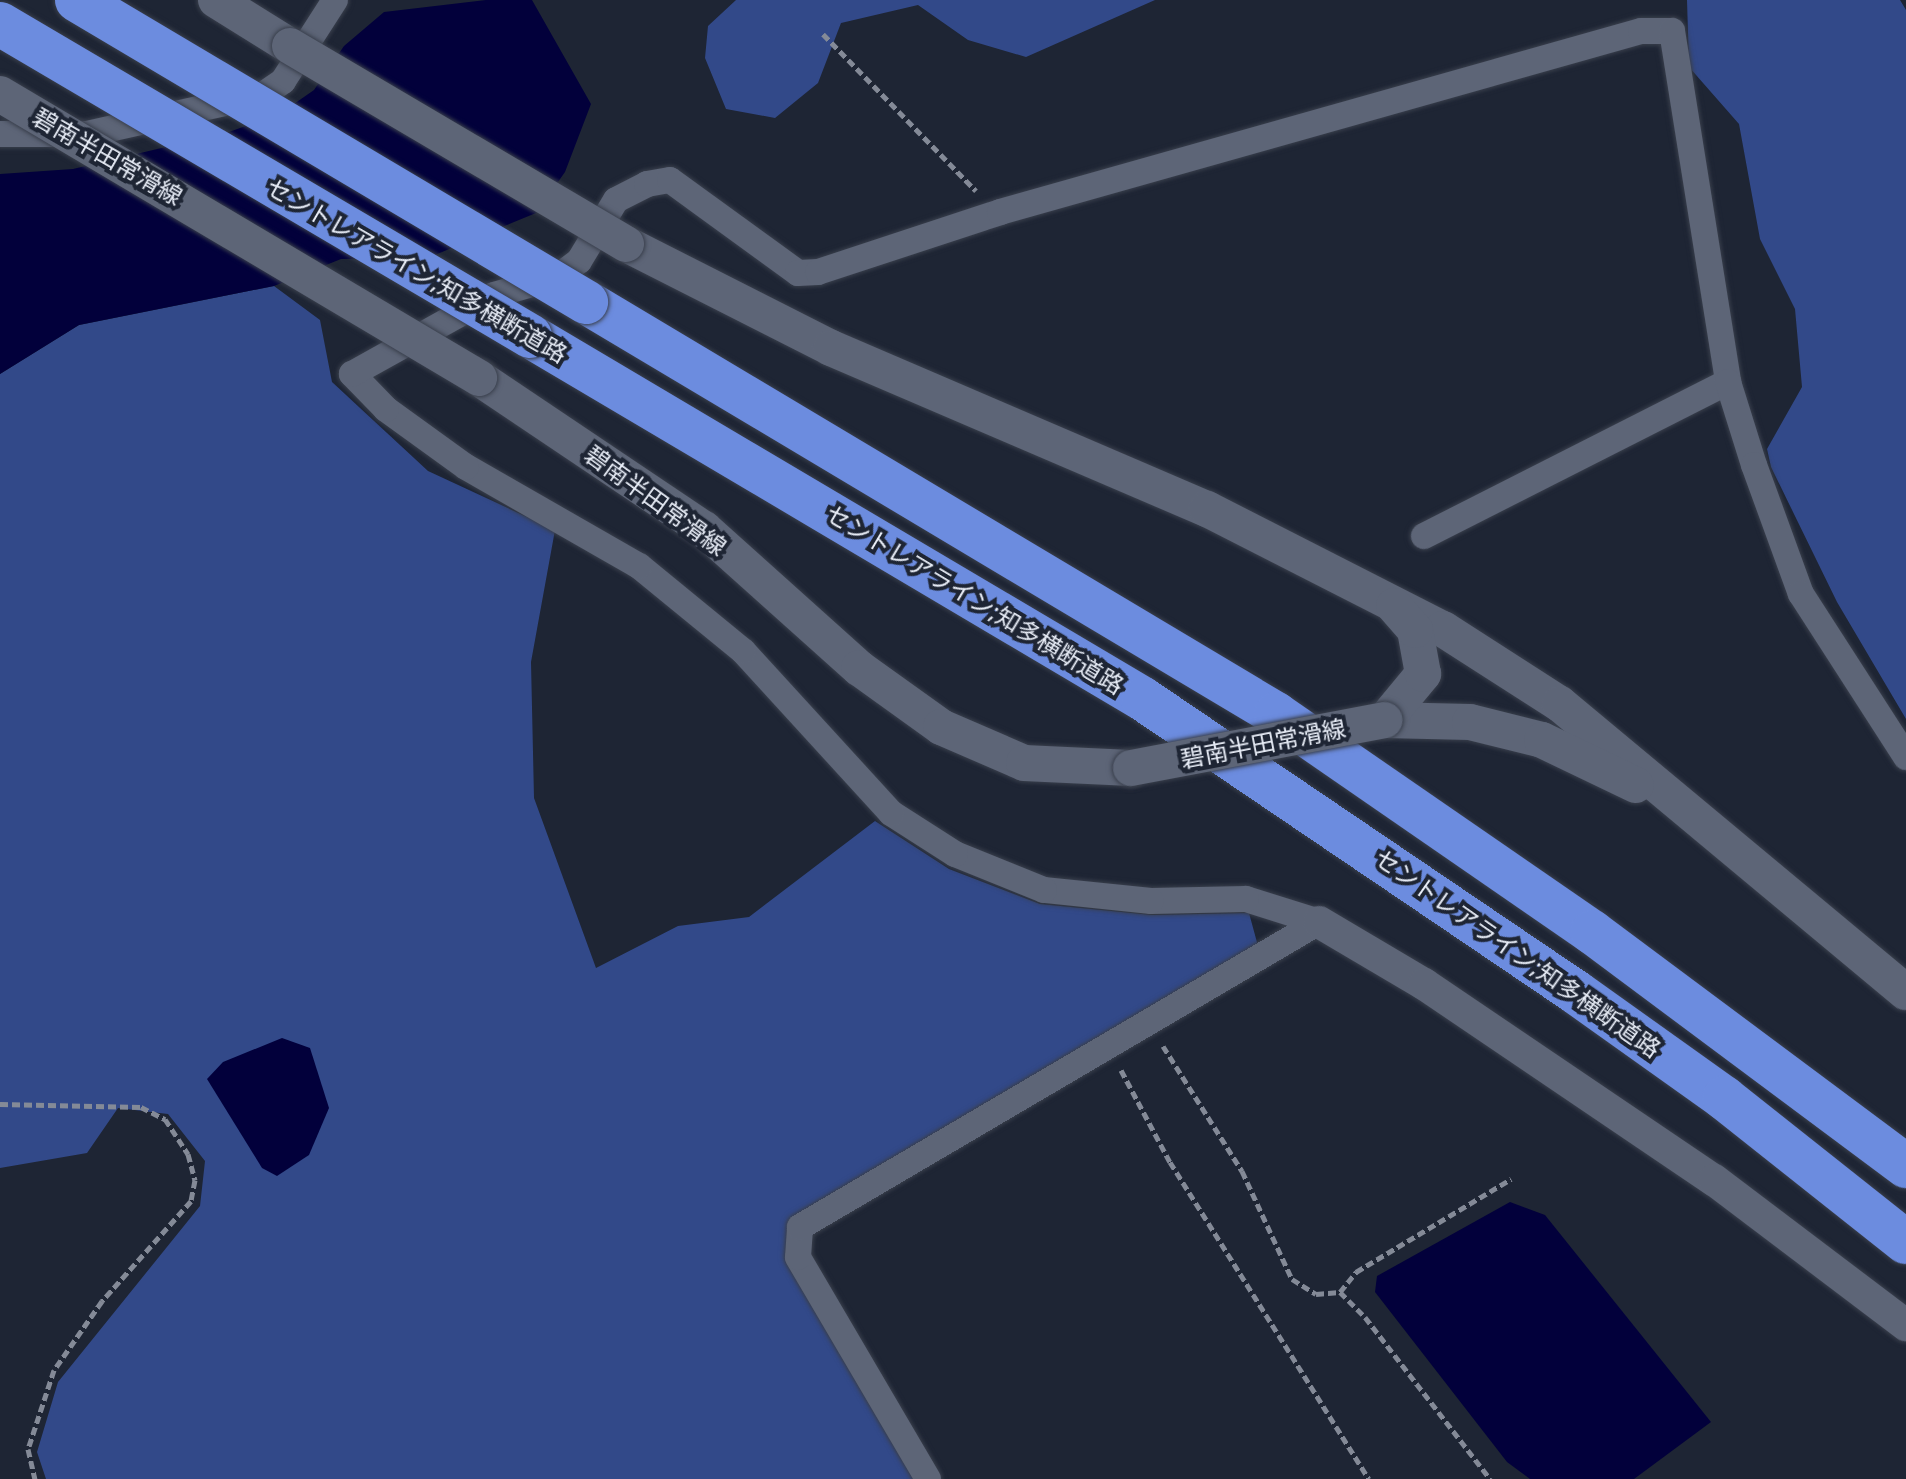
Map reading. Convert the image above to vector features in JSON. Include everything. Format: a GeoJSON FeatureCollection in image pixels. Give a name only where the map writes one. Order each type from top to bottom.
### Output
{"type":"FeatureCollection","features":[{"type":"Feature","properties":{"kind":"highway"},"geometry":{"type":"LineString","coordinates":[[77,0],[1276,714],[1592,932],[1906,1166]]}},
{"type":"Feature","properties":{"kind":"highway","name":"セントレアライン;知多横断道路"},"geometry":{"type":"LineString","coordinates":[[0,24],[1156,707],[1590,1001],[1906,1242]]}},
{"type":"Feature","properties":{"kind":"main road","name":"碧南半田常滑線"},"geometry":{"type":"LineString","coordinates":[[216,0],[626,244],[831,348],[1207,509],[1377,592],[1560,704],[1906,992]]}},
{"type":"Feature","properties":{"kind":"main road","name":"碧南半田常滑線"},"geometry":{"type":"LineString","coordinates":[[0,94],[479,378],[704,529],[859,668],[941,727],[1024,763],[1131,768],[1385,720],[1470,722],[1542,740],[1685,809]]}},
{"type":"Feature","properties":{"kind":"main road","name":"碧南半田常滑線"},"geometry":{"type":"LineString","coordinates":[[1377,592],[1415,630],[1423,652],[1423,674],[1385,720]]}},
{"type":"Feature","properties":{"kind":"street"},"geometry":{"type":"LineString","coordinates":[[0,134],[87,134],[264,94],[283,81],[335,0]]}},
{"type":"Feature","properties":{"kind":"street"},"geometry":{"type":"LineString","coordinates":[[1906,757],[1801,594],[1728,382],[1672,31],[1641,31],[798,273],[670,180],[647,184],[616,200],[579,261],[559,276],[494,295],[352,374],[386,409],[466,467],[639,566],[743,651],[891,813],[955,854],[1044,890],[1151,901],[1246,899],[1319,922],[1424,984],[1714,1180],[1906,1325]]}},
{"type":"Feature","properties":{"kind":"street"},"geometry":{"type":"LineString","coordinates":[[1424,536],[1728,382]]}},
{"type":"Feature","properties":{"kind":"street"},"geometry":{"type":"LineString","coordinates":[[928,1479],[798,1257],[797,1234],[811,1219],[1319,922]]}},
{"type":"Feature","properties":{"kind":"path"},"geometry":{"type":"LineString","coordinates":[[823,34],[996,214]]}},
{"type":"Feature","properties":{"kind":"path"},"geometry":{"type":"LineString","coordinates":[[1151,1021],[1190,1097],[1242,1171],[1292,1279],[1316,1294],[1340,1292],[1356,1272],[1511,1179]]}},
{"type":"Feature","properties":{"kind":"path"},"geometry":{"type":"LineString","coordinates":[[1106,1046],[1170,1162],[1369,1479]]}},
{"type":"Feature","properties":{"kind":"path"},"geometry":{"type":"LineString","coordinates":[[0,1104],[141,1107],[165,1119],[188,1154],[195,1180],[191,1201],[102,1301],[54,1370],[28,1449],[35,1479]]}},
{"type":"Feature","properties":{"kind":"path"},"geometry":{"type":"LineString","coordinates":[[1340,1292],[1490,1479]]}},
{"type":"Feature","properties":{"kind":"shaded area"},"geometry":{"type":"Polygon","coordinates":[[[486,0],[532,0],[591,104],[565,172],[536,213],[430,257],[341,259],[274,286],[79,325],[0,374],[0,174],[73,169],[229,132],[281,113],[314,90],[344,46],[384,12],[486,0]]]}},
{"type":"Feature","properties":{"kind":"shaded area"},"geometry":{"type":"Polygon","coordinates":[[[736,0],[1155,0],[1026,57],[968,40],[918,5],[841,23],[818,83],[775,118],[726,109],[705,58],[708,26],[736,0]]]}},
{"type":"Feature","properties":{"kind":"shaded area"},"geometry":{"type":"Polygon","coordinates":[[[1687,0],[1900,0],[1906,10],[1906,719],[1837,602],[1771,467],[1767,449],[1802,387],[1795,309],[1760,239],[1739,124],[1689,67],[1687,0]]]}},
{"type":"Feature","properties":{"kind":"shaded area"},"geometry":{"type":"Polygon","coordinates":[[[274,286],[320,320],[332,382],[428,471],[555,530],[531,662],[534,798],[596,968],[678,926],[749,917],[875,821],[949,869],[1040,904],[1152,915],[1249,913],[1258,946],[788,1234],[914,1479],[46,1479],[37,1452],[58,1382],[200,1206],[205,1161],[168,1114],[118,1108],[87,1153],[0,1168],[0,374],[79,325],[274,286]]]}},
{"type":"Feature","properties":{"kind":"shaded area"},"geometry":{"type":"Polygon","coordinates":[[[282,1038],[310,1048],[329,1108],[309,1155],[277,1176],[262,1168],[207,1079],[223,1062],[282,1038]]]}},
{"type":"Feature","properties":{"kind":"shaded area"},"geometry":{"type":"Polygon","coordinates":[[[1510,1202],[1545,1215],[1711,1422],[1634,1479],[1530,1479],[1507,1462],[1375,1292],[1377,1276],[1510,1202]]]}}]}
